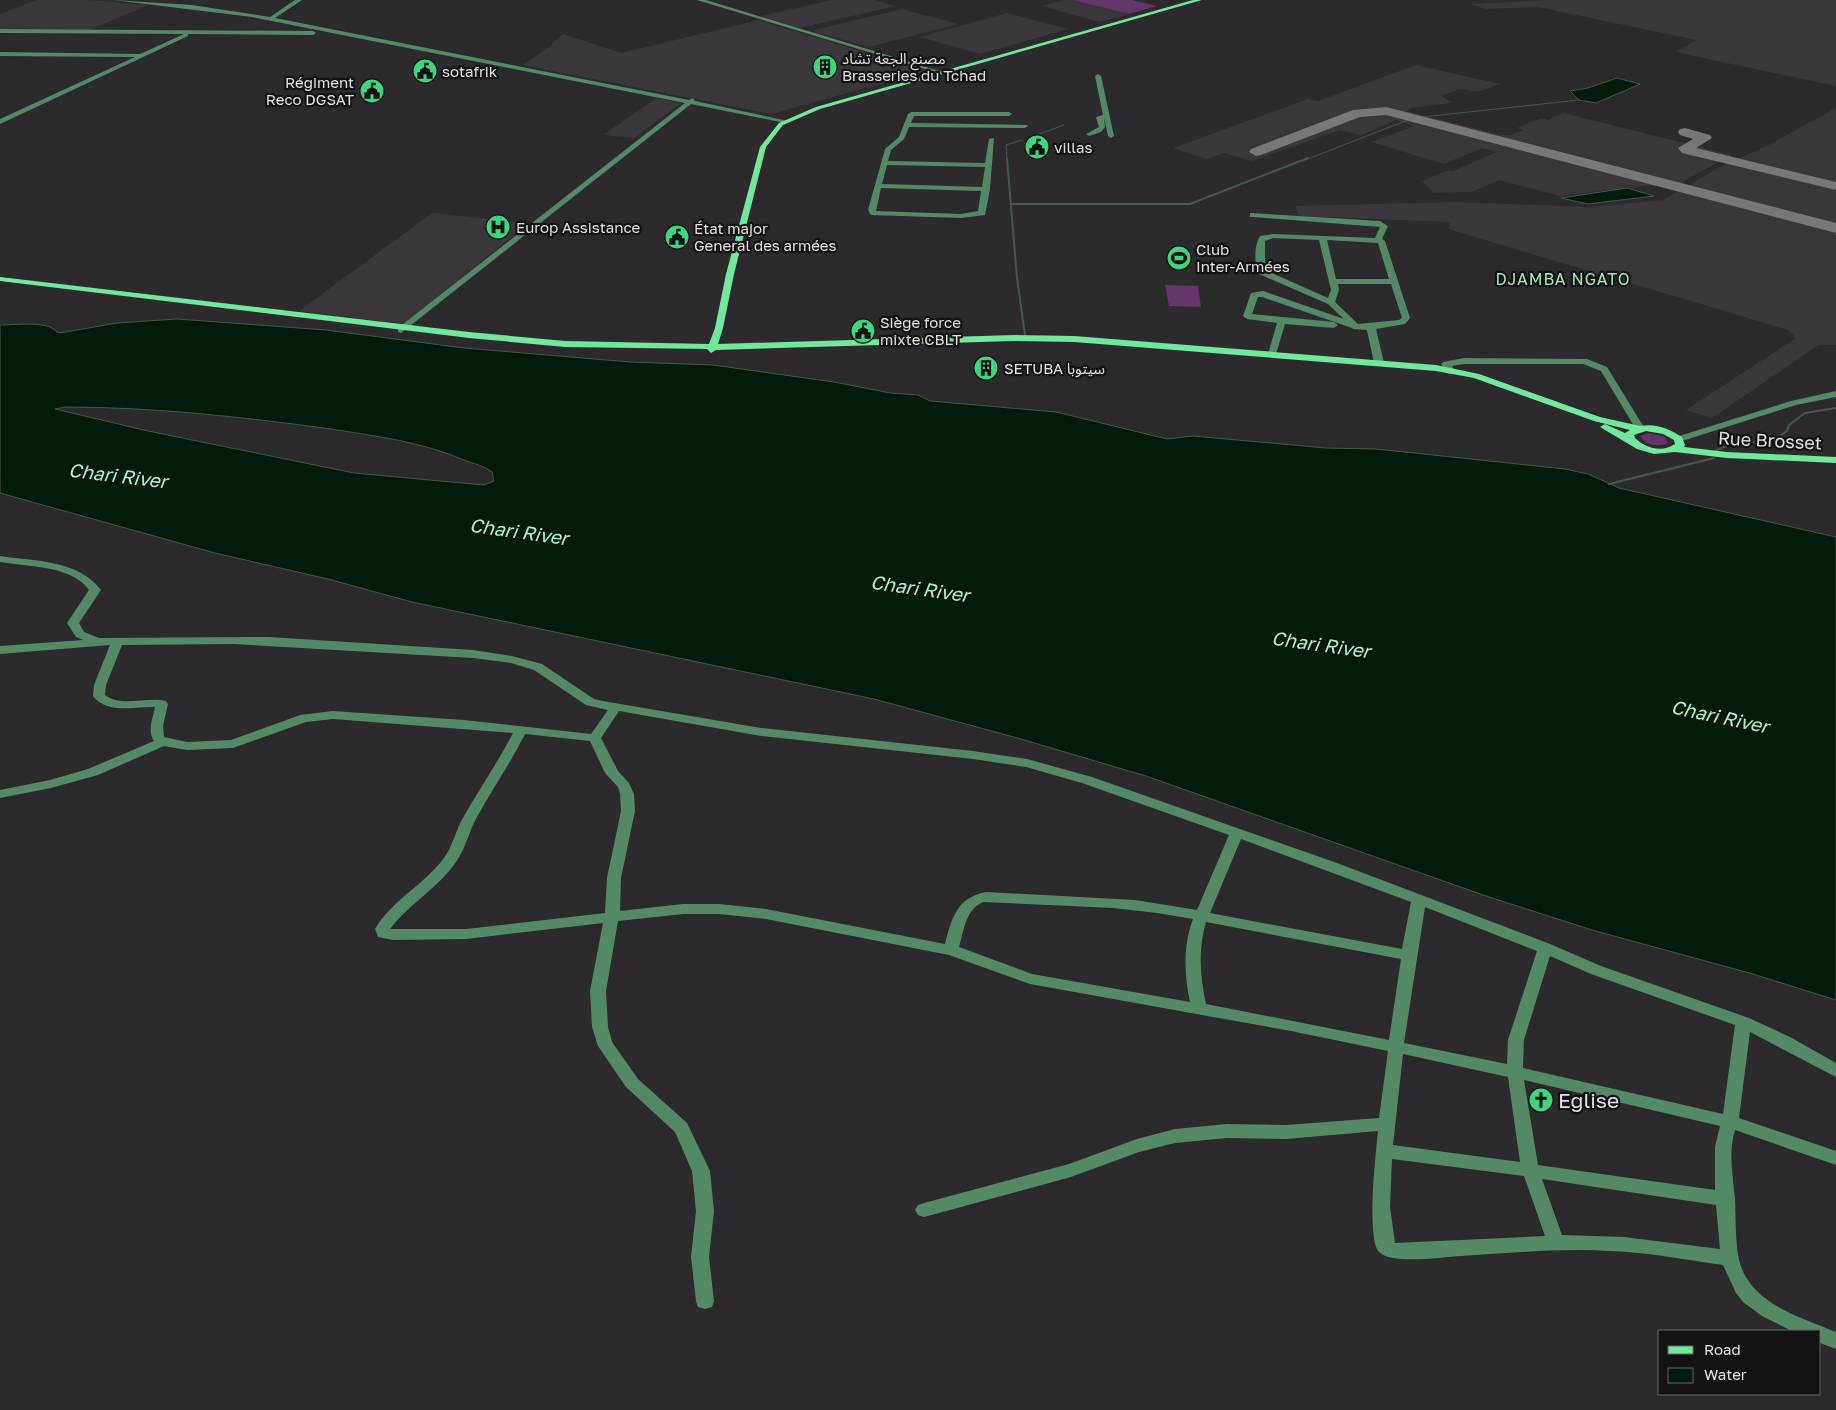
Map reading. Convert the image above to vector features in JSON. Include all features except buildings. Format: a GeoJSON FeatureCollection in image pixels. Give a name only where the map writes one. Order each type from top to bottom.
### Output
{"type":"FeatureCollection","features":[{"type":"Feature","properties":{"kind":"main road"},"geometry":{"type":"LineString","coordinates":[[711,348],[719,334],[730,274],[760,157],[769,137],[784,120],[834,103],[1199,0]]}},
{"type":"Feature","properties":{"kind":"main road"},"geometry":{"type":"LineString","coordinates":[[4,281],[530,344],[633,350],[1075,341],[1278,356],[1379,363],[1450,370],[1487,378],[1598,419],[1640,429],[1660,430],[1672,434],[1678,444],[1663,451],[1637,445],[1611,429],[1501,387],[1464,376],[1278,356],[1074,338],[743,346],[726,348]]}},
{"type":"Feature","properties":{"kind":"main road"},"geometry":{"type":"LineString","coordinates":[[403,329],[556,343],[711,348]]}},
{"type":"Feature","properties":{"kind":"main road"},"geometry":{"type":"LineString","coordinates":[[719,334],[743,346]]}},
{"type":"Feature","properties":{"kind":"main road"},"geometry":{"type":"LineString","coordinates":[[690,347],[719,334]]}},
{"type":"Feature","properties":{"kind":"main road"},"geometry":{"type":"LineString","coordinates":[[719,334],[726,348]]}},
{"type":"Feature","properties":{"kind":"main road"},"geometry":{"type":"LineString","coordinates":[[1630,439],[1631,432],[1640,429]]}},
{"type":"Feature","properties":{"kind":"main road","name":"Rue Brosset"},"geometry":{"type":"LineString","coordinates":[[1678,444],[1703,452],[1741,456],[1836,460]]}},
{"type":"Feature","properties":{"kind":"street"},"geometry":{"type":"LineString","coordinates":[[116,0],[252,15],[784,120]]}},
{"type":"Feature","properties":{"kind":"street"},"geometry":{"type":"LineString","coordinates":[[140,0],[207,6],[273,17],[511,66]]}},
{"type":"Feature","properties":{"kind":"street"},"geometry":{"type":"LineString","coordinates":[[273,17],[299,0]]}},
{"type":"Feature","properties":{"kind":"street"},"geometry":{"type":"LineString","coordinates":[[700,0],[943,73]]}},
{"type":"Feature","properties":{"kind":"street"},"geometry":{"type":"LineString","coordinates":[[0,31],[329,34],[501,66],[511,66]]}},
{"type":"Feature","properties":{"kind":"street"},"geometry":{"type":"LineString","coordinates":[[0,122],[190,32]]}},
{"type":"Feature","properties":{"kind":"street"},"geometry":{"type":"LineString","coordinates":[[0,54],[142,55]]}},
{"type":"Feature","properties":{"kind":"street"},"geometry":{"type":"LineString","coordinates":[[1098,76],[1111,136]]}},
{"type":"Feature","properties":{"kind":"street"},"geometry":{"type":"LineString","coordinates":[[403,329],[691,101]]}},
{"type":"Feature","properties":{"kind":"street"},"geometry":{"type":"LineString","coordinates":[[1090,134],[1099,131],[1102,127],[1099,116],[1106,113]]}},
{"type":"Feature","properties":{"kind":"street"},"geometry":{"type":"LineString","coordinates":[[992,138],[982,213],[961,216],[874,213],[872,210],[888,148],[902,138],[911,114],[1009,114]]}},
{"type":"Feature","properties":{"kind":"street"},"geometry":{"type":"LineString","coordinates":[[906,126],[1025,126]]}},
{"type":"Feature","properties":{"kind":"street"},"geometry":{"type":"LineString","coordinates":[[884,163],[989,166]]}},
{"type":"Feature","properties":{"kind":"street"},"geometry":{"type":"LineString","coordinates":[[878,186],[986,189]]}},
{"type":"Feature","properties":{"kind":"street"},"geometry":{"type":"LineString","coordinates":[[1253,215],[1380,223],[1384,226],[1378,239]]}},
{"type":"Feature","properties":{"kind":"street"},"geometry":{"type":"LineString","coordinates":[[1356,327],[1263,294],[1254,295],[1247,316],[1356,327],[1371,327],[1402,322],[1405,320],[1381,241],[1378,239],[1266,236],[1261,241],[1260,268],[1262,272],[1331,302],[1356,327]]}},
{"type":"Feature","properties":{"kind":"street"},"geometry":{"type":"LineString","coordinates":[[1322,238],[1334,281],[1335,290],[1331,302]]}},
{"type":"Feature","properties":{"kind":"street"},"geometry":{"type":"LineString","coordinates":[[1334,281],[1393,282]]}},
{"type":"Feature","properties":{"kind":"street"},"geometry":{"type":"LineString","coordinates":[[1278,356],[1282,321]]}},
{"type":"Feature","properties":{"kind":"street"},"geometry":{"type":"LineString","coordinates":[[1371,327],[1379,363]]}},
{"type":"Feature","properties":{"kind":"street"},"geometry":{"type":"LineString","coordinates":[[1450,370],[1446,364],[1464,361],[1584,361],[1604,369],[1640,429]]}},
{"type":"Feature","properties":{"kind":"street"},"geometry":{"type":"LineString","coordinates":[[1678,444],[1719,426],[1794,403],[1836,394]]}},
{"type":"Feature","properties":{"kind":"street"},"geometry":{"type":"LineString","coordinates":[[1660,430],[1690,430],[1719,426]]}},
{"type":"Feature","properties":{"kind":"street"},"geometry":{"type":"LineString","coordinates":[[0,559],[40,564],[86,578],[95,590],[91,602],[78,614],[73,623],[80,634],[97,642]]}},
{"type":"Feature","properties":{"kind":"street"},"geometry":{"type":"LineString","coordinates":[[0,650],[97,642],[269,641],[473,654],[512,660],[538,667],[590,702],[761,732],[973,755],[1027,763],[1088,780],[1332,866],[1546,948],[1596,970],[1743,1022],[1784,1041],[1836,1071]]}},
{"type":"Feature","properties":{"kind":"street"},"geometry":{"type":"LineString","coordinates":[[116,642],[100,685],[99,696],[104,701],[112,704],[162,704],[157,726],[158,738],[163,742],[173,745],[202,747],[233,744],[304,718],[326,715],[464,724],[595,738]]}},
{"type":"Feature","properties":{"kind":"street"},"geometry":{"type":"LineString","coordinates":[[595,738],[616,707]]}},
{"type":"Feature","properties":{"kind":"street"},"geometry":{"type":"LineString","coordinates":[[521,730],[502,766],[470,817],[451,859],[424,888],[396,911],[382,929],[383,934],[466,934],[683,909],[719,909],[766,914],[951,950],[1030,979],[1199,1008],[1515,1072],[1730,1122],[1836,1158]]}},
{"type":"Feature","properties":{"kind":"street"},"geometry":{"type":"LineString","coordinates":[[595,738],[612,773],[624,786],[627,794],[628,811],[614,878],[612,916],[598,990],[600,1027],[604,1042],[632,1083],[681,1128],[701,1171],[705,1211],[700,1257],[705,1301]]}},
{"type":"Feature","properties":{"kind":"street"},"geometry":{"type":"LineString","coordinates":[[0,794],[51,784],[93,772],[163,742]]}},
{"type":"Feature","properties":{"kind":"street"},"geometry":{"type":"LineString","coordinates":[[1199,1008],[1193,982],[1191,953],[1201,916],[1222,873],[1237,833]]}},
{"type":"Feature","properties":{"kind":"street"},"geometry":{"type":"LineString","coordinates":[[951,950],[960,917],[968,906],[976,900],[988,898],[1092,902],[1178,910],[1407,955]]}},
{"type":"Feature","properties":{"kind":"street"},"geometry":{"type":"LineString","coordinates":[[1419,900],[1407,955],[1384,1151],[1383,1232],[1385,1246],[1388,1249],[1462,1250],[1556,1243],[1610,1244],[1730,1258]]}},
{"type":"Feature","properties":{"kind":"street"},"geometry":{"type":"LineString","coordinates":[[1546,948],[1516,1040],[1515,1072],[1530,1170],[1556,1243]]}},
{"type":"Feature","properties":{"kind":"street"},"geometry":{"type":"LineString","coordinates":[[1743,1022],[1730,1122],[1724,1135],[1722,1155],[1730,1258],[1735,1276],[1754,1299],[1785,1320],[1810,1330]]}},
{"type":"Feature","properties":{"kind":"street"},"geometry":{"type":"LineString","coordinates":[[924,1210],[1071,1170],[1137,1146],[1175,1136],[1227,1132],[1286,1132],[1387,1124]]}},
{"type":"Feature","properties":{"kind":"street"},"geometry":{"type":"LineString","coordinates":[[1384,1151],[1647,1186],[1726,1199]]}},
{"type":"Feature","properties":{"kind":"street"},"geometry":{"type":"LineString","coordinates":[[1821,1334],[1836,1341]]}},
{"type":"Feature","properties":{"kind":"shaded area"},"geometry":{"type":"Polygon","coordinates":[[[37,0],[88,0],[149,5],[89,30],[0,29],[0,14],[37,0]]]}},
{"type":"Feature","properties":{"kind":"shaded area"},"geometry":{"type":"Polygon","coordinates":[[[832,0],[874,0],[896,6],[800,28],[761,16],[832,0]]]}},
{"type":"Feature","properties":{"kind":"shaded area"},"geometry":{"type":"Polygon","coordinates":[[[1073,0],[1129,14],[1100,22],[1041,6],[1073,0]]]}},
{"type":"Feature","properties":{"kind":"shaded area"},"geometry":{"type":"Polygon","coordinates":[[[1073,0],[1132,0],[1157,6],[1129,14],[1073,0]]]}},
{"type":"Feature","properties":{"kind":"shaded area"},"geometry":{"type":"Polygon","coordinates":[[[1551,0],[1836,0],[1836,86],[1675,52],[1696,40],[1538,7],[1486,9],[1470,4],[1551,0]]]}},
{"type":"Feature","properties":{"kind":"shaded area"},"geometry":{"type":"Polygon","coordinates":[[[902,9],[958,24],[869,47],[815,32],[814,30],[902,9]]]}},
{"type":"Feature","properties":{"kind":"shaded area"},"geometry":{"type":"Polygon","coordinates":[[[1007,13],[1068,29],[980,54],[920,37],[1007,13]]]}},
{"type":"Feature","properties":{"kind":"shaded area"},"geometry":{"type":"Polygon","coordinates":[[[759,20],[926,71],[772,114],[522,65],[545,50],[563,34],[621,53],[759,20]]]}},
{"type":"Feature","properties":{"kind":"shaded area"},"geometry":{"type":"Polygon","coordinates":[[[1416,65],[1500,84],[1478,92],[1460,89],[1441,96],[1453,103],[1411,108],[1406,111],[1502,135],[1511,135],[1523,130],[1517,128],[1541,118],[1548,120],[1563,113],[1732,155],[1678,184],[1641,186],[1560,196],[1499,180],[1471,192],[1434,193],[1422,181],[1448,170],[1453,171],[1497,152],[1482,148],[1444,164],[1371,142],[1414,126],[1396,120],[1361,135],[1340,130],[1252,161],[1224,153],[1206,159],[1173,148],[1308,99],[1318,101],[1416,65]]]}},
{"type":"Feature","properties":{"kind":"shaded area"},"geometry":{"type":"Polygon","coordinates":[[[657,98],[681,103],[634,138],[603,135],[657,98]]]}},
{"type":"Feature","properties":{"kind":"shaded area"},"geometry":{"type":"Polygon","coordinates":[[[1836,108],[1836,345],[1819,345],[1712,418],[1686,410],[1796,338],[1788,330],[1448,229],[1450,222],[1299,216],[1295,206],[1457,202],[1587,207],[1663,200],[1723,165],[1765,147],[1836,108]]]}},
{"type":"Feature","properties":{"kind":"shaded area"},"geometry":{"type":"Polygon","coordinates":[[[432,213],[529,223],[404,324],[299,311],[432,213]]]}},
{"type":"Feature","properties":{"kind":"shaded area"},"geometry":{"type":"Polygon","coordinates":[[[1165,285],[1198,286],[1201,307],[1169,306],[1165,285]]]}},
{"type":"Feature","properties":{"kind":"shaded area"},"geometry":{"type":"Polygon","coordinates":[[[1648,433],[1665,437],[1668,443],[1657,445],[1645,442],[1640,436],[1648,433]]]}},
{"type":"Feature","properties":{"kind":"water"},"geometry":{"type":"Polygon","coordinates":[[[1617,78],[1640,84],[1596,103],[1579,100],[1570,91],[1588,88],[1617,78]]]}},
{"type":"Feature","properties":{"kind":"water"},"geometry":{"type":"Polygon","coordinates":[[[1627,188],[1654,196],[1588,204],[1561,198],[1627,188]]]}},
{"type":"Feature","properties":{"kind":"water","name":"Chari River"},"geometry":{"type":"Polygon","coordinates":[[[177,319],[326,330],[464,348],[630,362],[713,365],[834,382],[890,393],[918,395],[930,401],[1056,412],[1167,439],[1193,436],[1326,448],[1376,449],[1565,469],[1588,474],[1619,488],[1836,537],[1836,1000],[1753,974],[1592,930],[1486,896],[1146,776],[1021,739],[874,699],[412,602],[328,579],[215,553],[0,493],[0,325],[38,325],[50,327],[60,333],[117,323],[177,319]],[[65,407],[55,409],[148,431],[354,473],[484,485],[494,481],[492,472],[482,466],[416,444],[382,437],[232,417],[98,407],[65,407]]]}},
{"type":"Feature","properties":{"kind":"waterway"},"geometry":{"type":"LineString","coordinates":[[1305,160],[1413,118],[1579,100]]}},
{"type":"Feature","properties":{"kind":"waterway"},"geometry":{"type":"LineString","coordinates":[[1031,137],[1064,125]]}},
{"type":"Feature","properties":{"kind":"waterway"},"geometry":{"type":"LineString","coordinates":[[1007,160],[1006,145],[1022,140]]}},
{"type":"Feature","properties":{"kind":"waterway"},"geometry":{"type":"LineString","coordinates":[[1007,158],[1017,278],[1025,335]]}},
{"type":"Feature","properties":{"kind":"waterway"},"geometry":{"type":"LineString","coordinates":[[1011,204],[1190,204],[1308,158]]}},
{"type":"Feature","properties":{"kind":"waterway"},"geometry":{"type":"LineString","coordinates":[[1715,451],[1731,444],[1774,440],[1787,431],[1789,425],[1805,413],[1836,408]]}},
{"type":"Feature","properties":{"kind":"waterway"},"geometry":{"type":"LineString","coordinates":[[1609,484],[1714,458]]}},
{"type":"Feature","properties":{"kind":"taxiway"},"geometry":{"type":"LineString","coordinates":[[1256,152],[1358,113],[1386,111],[1836,228]]}},
{"type":"Feature","properties":{"kind":"taxiway"},"geometry":{"type":"LineString","coordinates":[[1685,132],[1705,138],[1685,148],[1687,150],[1836,186]]}},
{"type":"Feature","properties":{"kind":"place","name":"مصنع الجعة تشاد Brasseries du Tchad"},"geometry":{"type":"Point","coordinates":[825,67]}},
{"type":"Feature","properties":{"kind":"place","name":"sotafrik"},"geometry":{"type":"Point","coordinates":[425,71]}},
{"type":"Feature","properties":{"kind":"place","name":"Régiment Reco DGSAT"},"geometry":{"type":"Point","coordinates":[372,91]}},
{"type":"Feature","properties":{"kind":"place","name":"villas"},"geometry":{"type":"Point","coordinates":[1037,147]}},
{"type":"Feature","properties":{"kind":"place","name":"Europ Assistance"},"geometry":{"type":"Point","coordinates":[498,227]}},
{"type":"Feature","properties":{"kind":"place","name":"État major General des armées"},"geometry":{"type":"Point","coordinates":[677,237]}},
{"type":"Feature","properties":{"kind":"place","name":"Club Inter-Armées"},"geometry":{"type":"Point","coordinates":[1179,258]}},
{"type":"Feature","properties":{"kind":"place","name":"Siège force mixte CBLT"},"geometry":{"type":"Point","coordinates":[863,331]}},
{"type":"Feature","properties":{"kind":"place","name":"SETUBA سيتوبا"},"geometry":{"type":"Point","coordinates":[986,368]}},
{"type":"Feature","properties":{"kind":"place","name":"Eglise"},"geometry":{"type":"Point","coordinates":[1541,1100]}},
{"type":"Feature","properties":{"kind":"district","name":"DJAMBA NGATO"},"geometry":{"type":"Point","coordinates":[1563,279]}}]}
